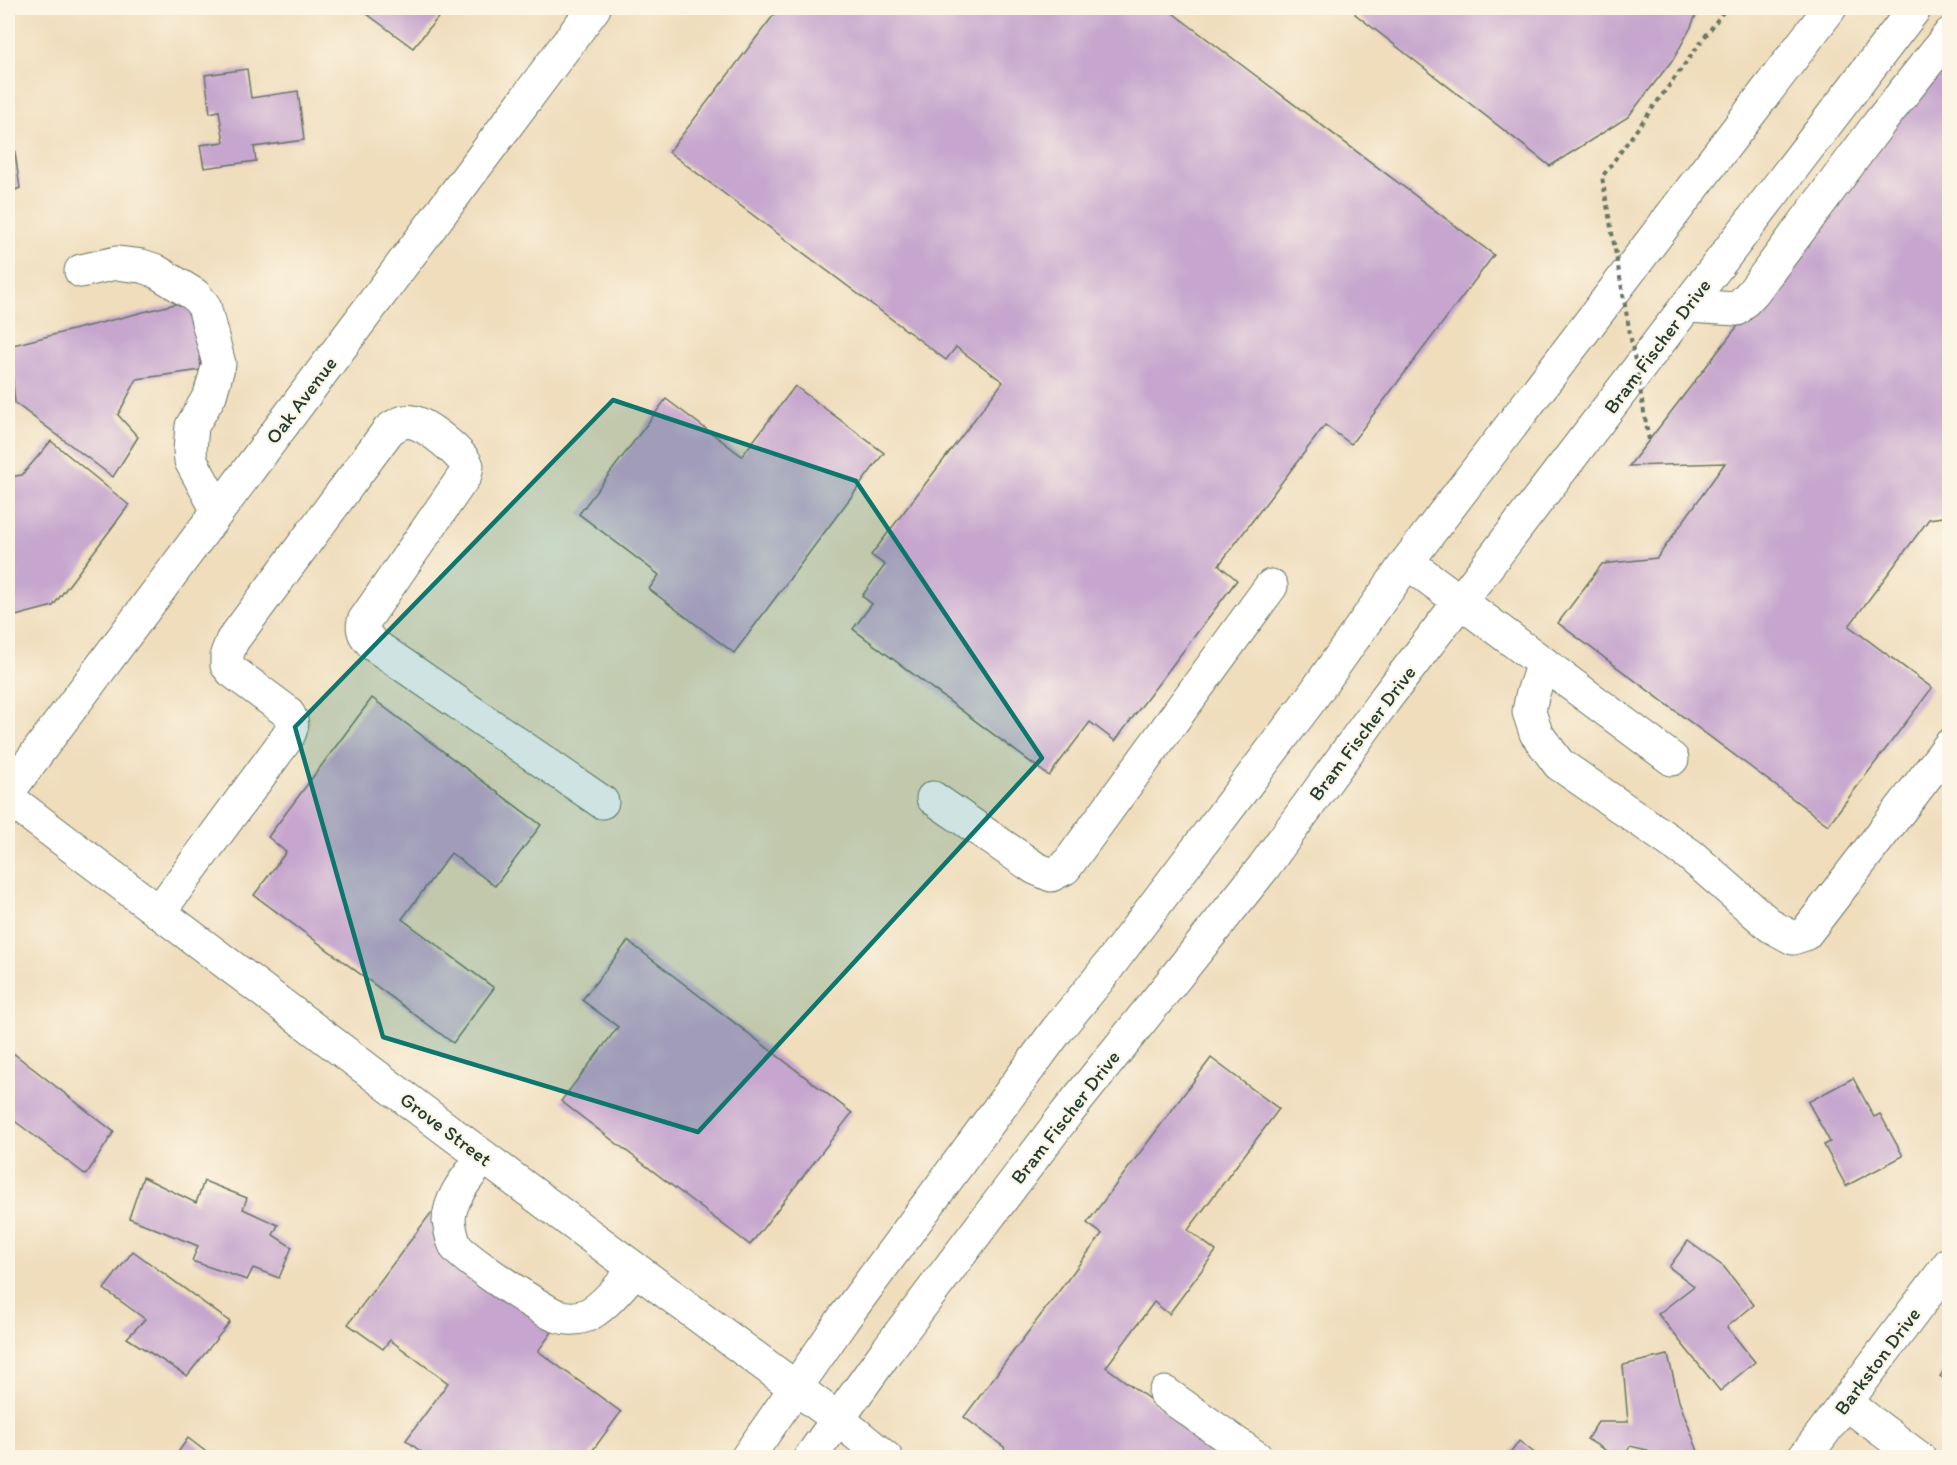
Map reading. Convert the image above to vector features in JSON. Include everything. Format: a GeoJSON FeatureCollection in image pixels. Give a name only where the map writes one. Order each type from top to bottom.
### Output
{"type":"FeatureCollection","features":[{"type":"Feature","properties":{"kind":"main road","name":"Oak Avenue"},"geometry":{"type":"LineString","coordinates":[[8,792],[594,8]]}},
{"type":"Feature","properties":{"kind":"main road"},"geometry":{"type":"LineString","coordinates":[[747,1458],[795,1388],[1051,1038],[1310,700],[1407,562],[1830,8]]}},
{"type":"Feature","properties":{"kind":"main road","name":"Bram Fischer Drive"},"geometry":{"type":"LineString","coordinates":[[810,1458],[886,1352],[1066,1114],[1263,868],[1386,698],[1915,8]]}},
{"type":"Feature","properties":{"kind":"main road"},"geometry":{"type":"LineString","coordinates":[[1688,306],[1737,309],[1753,292],[1880,122],[1950,34]]}},
{"type":"Feature","properties":{"kind":"main road"},"geometry":{"type":"LineString","coordinates":[[81,271],[116,263],[142,266],[154,270],[195,295],[204,306],[219,364],[210,395],[192,426],[190,450],[191,460],[218,511]]}},
{"type":"Feature","properties":{"kind":"main road"},"geometry":{"type":"LineString","coordinates":[[159,912],[293,728],[293,719],[286,711],[227,665],[227,654],[232,641],[388,431],[394,425],[402,423],[411,422],[422,426],[462,456],[467,466],[465,475],[364,621],[365,636],[374,645],[602,802]]}},
{"type":"Feature","properties":{"kind":"main road"},"geometry":{"type":"LineString","coordinates":[[1407,562],[1672,759]]}},
{"type":"Feature","properties":{"kind":"main road"},"geometry":{"type":"LineString","coordinates":[[933,798],[1035,868],[1051,875],[1065,868],[1271,586]]}},
{"type":"Feature","properties":{"kind":"main road"},"geometry":{"type":"LineString","coordinates":[[1543,663],[1528,712],[1536,733],[1559,764],[1690,855],[1771,926],[1793,938],[1806,934],[1950,745]]}},
{"type":"Feature","properties":{"kind":"main road","name":"Grove Street"},"geometry":{"type":"LineString","coordinates":[[8,798],[483,1157],[838,1419],[886,1458]]}},
{"type":"Feature","properties":{"kind":"main road"},"geometry":{"type":"LineString","coordinates":[[483,1157],[458,1192],[453,1202],[449,1222],[457,1248],[515,1292],[540,1309],[572,1319],[587,1316],[635,1270]]}},
{"type":"Feature","properties":{"kind":"main road","name":"Barkston Drive"},"geometry":{"type":"LineString","coordinates":[[1804,1458],[1950,1263]]}},
{"type":"Feature","properties":{"kind":"main road"},"geometry":{"type":"LineString","coordinates":[[1165,1393],[1257,1458]]}},
{"type":"Feature","properties":{"kind":"main road"},"geometry":{"type":"LineString","coordinates":[[1846,1403],[1919,1458]]}},
{"type":"Feature","properties":{"kind":"path"},"geometry":{"type":"LineString","coordinates":[[1649,440],[1602,177],[1726,8]]}},
{"type":"Feature","properties":{"kind":"highlighted area"},"geometry":{"type":"Polygon","coordinates":[[[613,400],[856,481],[1042,758],[698,1132],[383,1037],[295,727],[613,400]]]}},
{"type":"Feature","properties":{"kind":"building"},"geometry":{"type":"Polygon","coordinates":[[[359,8],[446,8],[413,48],[359,8]]]}},
{"type":"Feature","properties":{"kind":"building"},"geometry":{"type":"Polygon","coordinates":[[[779,8],[1166,8],[1494,255],[1351,444],[1325,425],[1219,565],[1237,580],[1115,741],[1090,722],[1049,776],[853,629],[872,604],[862,596],[885,565],[871,555],[1003,382],[956,347],[946,360],[669,152],[779,8]]]}},
{"type":"Feature","properties":{"kind":"building"},"geometry":{"type":"Polygon","coordinates":[[[1357,8],[1699,8],[1674,58],[1628,117],[1550,166],[1355,14],[1357,8]]]}},
{"type":"Feature","properties":{"kind":"building"},"geometry":{"type":"Polygon","coordinates":[[[1950,52],[1950,516],[1929,519],[1849,626],[1932,688],[1828,825],[1558,623],[1602,564],[1657,558],[1725,463],[1629,466],[1950,52]]]}},
{"type":"Feature","properties":{"kind":"building"},"geometry":{"type":"Polygon","coordinates":[[[247,69],[251,98],[298,91],[304,140],[254,147],[256,161],[204,168],[200,145],[224,142],[219,111],[210,113],[205,75],[247,69]]]}},
{"type":"Feature","properties":{"kind":"building"},"geometry":{"type":"Polygon","coordinates":[[[14,146],[20,188],[8,193],[8,148],[14,146]]]}},
{"type":"Feature","properties":{"kind":"building"},"geometry":{"type":"Polygon","coordinates":[[[195,299],[201,370],[137,379],[118,415],[138,437],[113,477],[15,403],[9,346],[195,299]]]}},
{"type":"Feature","properties":{"kind":"building"},"geometry":{"type":"Polygon","coordinates":[[[795,386],[884,453],[734,653],[649,589],[659,575],[579,514],[666,399],[742,456],[795,386]]]}},
{"type":"Feature","properties":{"kind":"building"},"geometry":{"type":"Polygon","coordinates":[[[51,441],[129,505],[53,606],[8,618],[8,477],[22,475],[51,441]]]}},
{"type":"Feature","properties":{"kind":"building"},"geometry":{"type":"Polygon","coordinates":[[[372,698],[541,825],[495,886],[451,853],[402,919],[494,988],[453,1043],[254,895],[286,852],[268,837],[372,698]]]}},
{"type":"Feature","properties":{"kind":"building"},"geometry":{"type":"Polygon","coordinates":[[[628,941],[852,1113],[750,1245],[561,1101],[618,1027],[582,1000],[628,941]]]}},
{"type":"Feature","properties":{"kind":"building"},"geometry":{"type":"Polygon","coordinates":[[[8,1049],[114,1132],[86,1175],[8,1116],[8,1049]]]}},
{"type":"Feature","properties":{"kind":"building"},"geometry":{"type":"Polygon","coordinates":[[[1211,1058],[1279,1109],[1188,1230],[1216,1251],[1169,1314],[1154,1302],[1106,1367],[1229,1458],[1048,1458],[1043,1454],[1040,1458],[1007,1458],[1004,1447],[964,1417],[1102,1234],[1087,1223],[1211,1058]]]}},
{"type":"Feature","properties":{"kind":"building"},"geometry":{"type":"Polygon","coordinates":[[[1853,1078],[1874,1117],[1880,1114],[1903,1156],[1846,1186],[1824,1145],[1830,1142],[1808,1102],[1853,1078]]]}},
{"type":"Feature","properties":{"kind":"building"},"geometry":{"type":"Polygon","coordinates":[[[143,1177],[196,1203],[204,1181],[247,1198],[243,1209],[278,1225],[273,1235],[292,1247],[279,1278],[253,1268],[247,1280],[192,1261],[198,1246],[129,1218],[143,1177]]]}},
{"type":"Feature","properties":{"kind":"building"},"geometry":{"type":"Polygon","coordinates":[[[431,1213],[566,1313],[538,1351],[621,1412],[587,1458],[463,1458],[459,1454],[456,1458],[429,1458],[406,1440],[448,1383],[390,1340],[383,1349],[348,1324],[431,1213]]]}},
{"type":"Feature","properties":{"kind":"building"},"geometry":{"type":"Polygon","coordinates":[[[1688,1241],[1724,1267],[1754,1305],[1727,1327],[1755,1362],[1720,1391],[1658,1314],[1694,1286],[1669,1267],[1688,1241]]]}},
{"type":"Feature","properties":{"kind":"building"},"geometry":{"type":"Polygon","coordinates":[[[133,1251],[230,1322],[187,1376],[127,1338],[145,1319],[104,1289],[133,1251]]]}},
{"type":"Feature","properties":{"kind":"building"},"geometry":{"type":"Polygon","coordinates":[[[1668,1355],[1679,1401],[1699,1454],[1691,1458],[1655,1458],[1647,1450],[1630,1446],[1624,1458],[1618,1458],[1587,1439],[1598,1422],[1628,1422],[1623,1365],[1668,1355]]]}},
{"type":"Feature","properties":{"kind":"building"},"geometry":{"type":"Polygon","coordinates":[[[1950,1363],[1950,1383],[1940,1376],[1950,1363]]]}},
{"type":"Feature","properties":{"kind":"building"},"geometry":{"type":"Polygon","coordinates":[[[188,1438],[214,1458],[174,1458],[188,1438]]]}},
{"type":"Feature","properties":{"kind":"building"},"geometry":{"type":"Polygon","coordinates":[[[1519,1441],[1541,1458],[1507,1458],[1519,1441]]]}}]}
